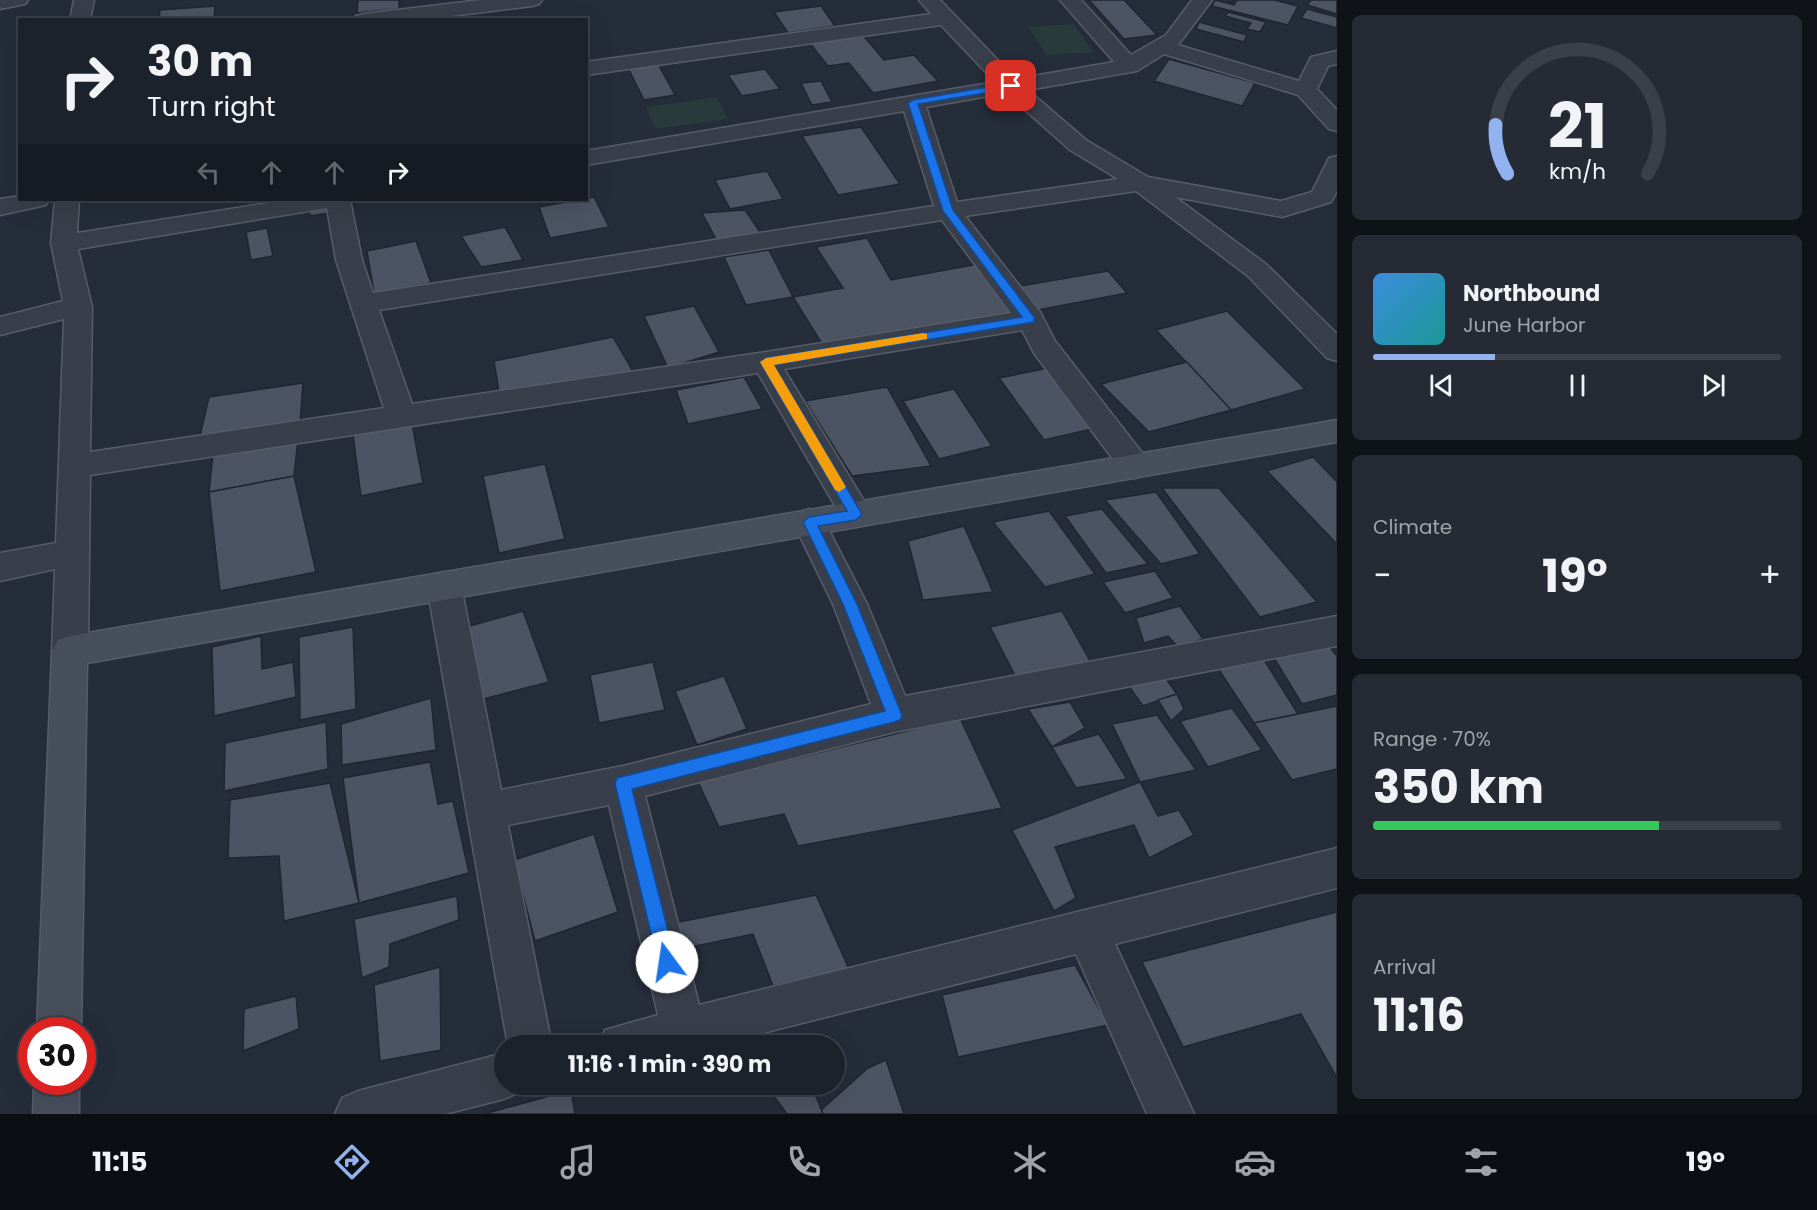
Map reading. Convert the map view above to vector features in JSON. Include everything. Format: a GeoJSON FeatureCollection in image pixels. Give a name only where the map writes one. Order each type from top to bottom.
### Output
{"type":"FeatureCollection","features":[{"type":"Feature","properties":{"kind":"street"},"geometry":{"type":"LineString","coordinates":[[0,3],[18,0]]}},
{"type":"Feature","properties":{"kind":"street"},"geometry":{"type":"LineString","coordinates":[[80,18],[84,0]]}},
{"type":"Feature","properties":{"kind":"street"},"geometry":{"type":"LineString","coordinates":[[380,18],[532,0]]}},
{"type":"Feature","properties":{"kind":"street"},"geometry":{"type":"LineString","coordinates":[[929,0],[1011,86],[1078,145],[1142,183],[1257,270],[1337,351]]}},
{"type":"Feature","properties":{"kind":"street"},"geometry":{"type":"LineString","coordinates":[[1070,0],[1129,66]]}},
{"type":"Feature","properties":{"kind":"street"},"geometry":{"type":"LineString","coordinates":[[588,158],[1129,66],[1173,39],[1203,0]]}},
{"type":"Feature","properties":{"kind":"street"},"geometry":{"type":"LineString","coordinates":[[588,69],[945,18]]}},
{"type":"Feature","properties":{"kind":"street"},"geometry":{"type":"LineString","coordinates":[[1160,46],[1306,90],[1337,124]]}},
{"type":"Feature","properties":{"kind":"street"},"geometry":{"type":"LineString","coordinates":[[1306,90],[1319,62],[1337,57]]}},
{"type":"Feature","properties":{"kind":"street"},"geometry":{"type":"LineString","coordinates":[[913,103],[948,211],[1030,319],[1044,346],[1135,466]]}},
{"type":"Feature","properties":{"kind":"street"},"geometry":{"type":"LineString","coordinates":[[364,303],[948,211],[1142,183],[1282,209],[1322,197],[1337,163]]}},
{"type":"Feature","properties":{"kind":"street"},"geometry":{"type":"LineString","coordinates":[[0,207],[32,201]]}},
{"type":"Feature","properties":{"kind":"street"},"geometry":{"type":"LineString","coordinates":[[59,1017],[78,307],[64,243],[67,201]]}},
{"type":"Feature","properties":{"kind":"street"},"geometry":{"type":"LineString","coordinates":[[64,243],[326,201]]}},
{"type":"Feature","properties":{"kind":"street"},"geometry":{"type":"LineString","coordinates":[[338,201],[349,260],[402,417]]}},
{"type":"Feature","properties":{"kind":"street"},"geometry":{"type":"LineString","coordinates":[[0,326],[78,307]]}},
{"type":"Feature","properties":{"kind":"street"},"geometry":{"type":"LineString","coordinates":[[74,466],[766,362],[1030,319]]}},
{"type":"Feature","properties":{"kind":"street"},"geometry":{"type":"LineString","coordinates":[[766,362],[856,514]]}},
{"type":"Feature","properties":{"kind":"street"},"geometry":{"type":"LineString","coordinates":[[70,651],[1337,431]]}},
{"type":"Feature","properties":{"kind":"street"},"geometry":{"type":"LineString","coordinates":[[809,522],[850,604],[894,715]]}},
{"type":"Feature","properties":{"kind":"street"},"geometry":{"type":"LineString","coordinates":[[0,567],[71,553]]}},
{"type":"Feature","properties":{"kind":"street"},"geometry":{"type":"LineString","coordinates":[[444,586],[528,1035]]}},
{"type":"Feature","properties":{"kind":"street"},"geometry":{"type":"LineString","coordinates":[[487,811],[623,784],[894,715],[1337,631]]}},
{"type":"Feature","properties":{"kind":"street"},"geometry":{"type":"LineString","coordinates":[[623,784],[684,1029]]}},
{"type":"Feature","properties":{"kind":"street"},"geometry":{"type":"LineString","coordinates":[[662,1035],[1337,868]]}},
{"type":"Feature","properties":{"kind":"street"},"geometry":{"type":"LineString","coordinates":[[1087,931],[1171,1114]]}},
{"type":"Feature","properties":{"kind":"street"},"geometry":{"type":"LineString","coordinates":[[358,1114],[494,1079]]}},
{"type":"Feature","properties":{"kind":"street"},"geometry":{"type":"LineString","coordinates":[[56,1114],[57,1095]]}},
{"type":"Feature","properties":{"kind":"shaded area"},"geometry":{"type":"Polygon","coordinates":[[[1073,24],[1094,52],[1047,55],[1028,27],[1073,24]]]}},
{"type":"Feature","properties":{"kind":"shaded area"},"geometry":{"type":"Polygon","coordinates":[[[717,97],[728,119],[655,129],[646,107],[717,97]]]}},
{"type":"Feature","properties":{"kind":"building"},"geometry":{"type":"Polygon","coordinates":[[[358,0],[399,0],[399,9],[357,13],[358,0]]]}},
{"type":"Feature","properties":{"kind":"building"},"geometry":{"type":"Polygon","coordinates":[[[1089,0],[1124,0],[1157,35],[1124,39],[1089,0]]]}},
{"type":"Feature","properties":{"kind":"building"},"geometry":{"type":"Polygon","coordinates":[[[1215,0],[1234,5],[1237,0],[1274,0],[1298,6],[1288,25],[1212,6],[1215,0]]]}},
{"type":"Feature","properties":{"kind":"building"},"geometry":{"type":"Polygon","coordinates":[[[1311,0],[1337,0],[1337,14],[1307,5],[1311,0]]]}},
{"type":"Feature","properties":{"kind":"building"},"geometry":{"type":"Polygon","coordinates":[[[215,6],[214,18],[159,18],[160,10],[215,6]]]}},
{"type":"Feature","properties":{"kind":"building"},"geometry":{"type":"Polygon","coordinates":[[[821,6],[835,26],[788,33],[774,12],[821,6]]]}},
{"type":"Feature","properties":{"kind":"building"},"geometry":{"type":"Polygon","coordinates":[[[1307,9],[1337,17],[1337,28],[1301,18],[1307,9]]]}},
{"type":"Feature","properties":{"kind":"building"},"geometry":{"type":"Polygon","coordinates":[[[1228,12],[1266,22],[1260,32],[1247,29],[1251,23],[1225,16],[1228,12]]]}},
{"type":"Feature","properties":{"kind":"building"},"geometry":{"type":"Polygon","coordinates":[[[1199,22],[1247,35],[1244,42],[1196,29],[1199,22]]]}},
{"type":"Feature","properties":{"kind":"building"},"geometry":{"type":"Polygon","coordinates":[[[861,33],[884,60],[914,55],[938,81],[873,93],[849,63],[828,66],[809,42],[861,33]]]}},
{"type":"Feature","properties":{"kind":"building"},"geometry":{"type":"Polygon","coordinates":[[[1169,59],[1255,83],[1242,106],[1154,81],[1169,59]]]}},
{"type":"Feature","properties":{"kind":"building"},"geometry":{"type":"Polygon","coordinates":[[[657,62],[675,95],[644,100],[627,66],[657,62]]]}},
{"type":"Feature","properties":{"kind":"building"},"geometry":{"type":"Polygon","coordinates":[[[765,69],[780,89],[742,96],[728,75],[765,69]]]}},
{"type":"Feature","properties":{"kind":"building"},"geometry":{"type":"Polygon","coordinates":[[[821,81],[832,102],[812,105],[801,83],[821,81]]]}},
{"type":"Feature","properties":{"kind":"building"},"geometry":{"type":"Polygon","coordinates":[[[861,127],[900,184],[838,195],[802,136],[861,127]]]}},
{"type":"Feature","properties":{"kind":"building"},"geometry":{"type":"Polygon","coordinates":[[[767,171],[783,199],[730,209],[715,180],[767,171]]]}},
{"type":"Feature","properties":{"kind":"building"},"geometry":{"type":"Polygon","coordinates":[[[594,197],[609,227],[550,238],[539,207],[572,201],[588,201],[588,198],[594,197]]]}},
{"type":"Feature","properties":{"kind":"building"},"geometry":{"type":"Polygon","coordinates":[[[329,205],[330,213],[310,216],[309,208],[329,205]]]}},
{"type":"Feature","properties":{"kind":"building"},"geometry":{"type":"Polygon","coordinates":[[[745,210],[762,235],[717,241],[702,213],[745,210]]]}},
{"type":"Feature","properties":{"kind":"building"},"geometry":{"type":"Polygon","coordinates":[[[505,227],[523,260],[481,267],[461,236],[505,227]]]}},
{"type":"Feature","properties":{"kind":"building"},"geometry":{"type":"Polygon","coordinates":[[[267,228],[273,256],[251,260],[246,232],[267,228]]]}},
{"type":"Feature","properties":{"kind":"building"},"geometry":{"type":"Polygon","coordinates":[[[867,238],[891,280],[984,263],[1027,317],[824,347],[793,297],[843,288],[816,247],[867,238]]]}},
{"type":"Feature","properties":{"kind":"building"},"geometry":{"type":"Polygon","coordinates":[[[416,241],[431,283],[374,293],[367,251],[416,241]]]}},
{"type":"Feature","properties":{"kind":"building"},"geometry":{"type":"Polygon","coordinates":[[[769,250],[793,297],[746,305],[724,257],[769,250]]]}},
{"type":"Feature","properties":{"kind":"building"},"geometry":{"type":"Polygon","coordinates":[[[1108,271],[1127,293],[1033,311],[1015,287],[1108,271]]]}},
{"type":"Feature","properties":{"kind":"building"},"geometry":{"type":"Polygon","coordinates":[[[694,306],[719,352],[668,368],[644,316],[694,306]]]}},
{"type":"Feature","properties":{"kind":"building"},"geometry":{"type":"Polygon","coordinates":[[[1227,311],[1305,389],[1231,410],[1156,330],[1227,311]]]}},
{"type":"Feature","properties":{"kind":"building"},"geometry":{"type":"Polygon","coordinates":[[[613,337],[634,373],[500,398],[494,361],[613,337]]]}},
{"type":"Feature","properties":{"kind":"building"},"geometry":{"type":"Polygon","coordinates":[[[1187,362],[1231,410],[1149,432],[1101,384],[1187,362]]]}},
{"type":"Feature","properties":{"kind":"building"},"geometry":{"type":"Polygon","coordinates":[[[1048,368],[1096,428],[1044,440],[999,378],[1048,368]]]}},
{"type":"Feature","properties":{"kind":"building"},"geometry":{"type":"Polygon","coordinates":[[[744,377],[762,409],[688,424],[676,390],[744,377]]]}},
{"type":"Feature","properties":{"kind":"building"},"geometry":{"type":"Polygon","coordinates":[[[303,383],[300,424],[199,440],[209,397],[303,383]]]}},
{"type":"Feature","properties":{"kind":"building"},"geometry":{"type":"Polygon","coordinates":[[[887,387],[931,466],[852,476],[805,401],[887,387]]]}},
{"type":"Feature","properties":{"kind":"building"},"geometry":{"type":"Polygon","coordinates":[[[954,389],[992,446],[939,459],[903,401],[954,389]]]}},
{"type":"Feature","properties":{"kind":"building"},"geometry":{"type":"Polygon","coordinates":[[[412,423],[423,483],[361,496],[353,435],[412,423]]]}},
{"type":"Feature","properties":{"kind":"building"},"geometry":{"type":"Polygon","coordinates":[[[298,439],[294,476],[209,492],[213,454],[298,439]]]}},
{"type":"Feature","properties":{"kind":"building"},"geometry":{"type":"Polygon","coordinates":[[[1313,457],[1337,482],[1337,544],[1267,471],[1313,457]]]}},
{"type":"Feature","properties":{"kind":"building"},"geometry":{"type":"Polygon","coordinates":[[[545,464],[565,539],[499,553],[483,476],[545,464]]]}},
{"type":"Feature","properties":{"kind":"building"},"geometry":{"type":"Polygon","coordinates":[[[294,476],[316,572],[220,591],[209,492],[294,476]]]}},
{"type":"Feature","properties":{"kind":"building"},"geometry":{"type":"Polygon","coordinates":[[[1162,488],[1219,488],[1317,602],[1260,617],[1162,488]]]}},
{"type":"Feature","properties":{"kind":"building"},"geometry":{"type":"Polygon","coordinates":[[[1156,492],[1200,554],[1161,564],[1105,500],[1156,492]]]}},
{"type":"Feature","properties":{"kind":"building"},"geometry":{"type":"Polygon","coordinates":[[[1102,509],[1148,564],[1106,573],[1065,516],[1102,509]]]}},
{"type":"Feature","properties":{"kind":"building"},"geometry":{"type":"Polygon","coordinates":[[[1049,511],[1095,574],[1045,587],[993,522],[1049,511]]]}},
{"type":"Feature","properties":{"kind":"building"},"geometry":{"type":"Polygon","coordinates":[[[964,526],[993,592],[923,600],[908,541],[964,526]]]}},
{"type":"Feature","properties":{"kind":"building"},"geometry":{"type":"Polygon","coordinates":[[[1155,571],[1173,598],[1125,613],[1103,582],[1155,571]]]}},
{"type":"Feature","properties":{"kind":"building"},"geometry":{"type":"Polygon","coordinates":[[[1180,606],[1203,639],[1178,647],[1168,636],[1144,643],[1136,618],[1180,606]]]}},
{"type":"Feature","properties":{"kind":"building"},"geometry":{"type":"Polygon","coordinates":[[[523,611],[549,682],[472,702],[459,629],[523,611]]]}},
{"type":"Feature","properties":{"kind":"building"},"geometry":{"type":"Polygon","coordinates":[[[1062,611],[1093,666],[1019,683],[990,627],[1062,611]]]}},
{"type":"Feature","properties":{"kind":"building"},"geometry":{"type":"Polygon","coordinates":[[[353,627],[356,709],[300,720],[299,637],[353,627]]]}},
{"type":"Feature","properties":{"kind":"building"},"geometry":{"type":"Polygon","coordinates":[[[261,636],[262,669],[293,662],[296,697],[214,716],[212,647],[261,636]]]}},
{"type":"Feature","properties":{"kind":"building"},"geometry":{"type":"Polygon","coordinates":[[[1324,640],[1337,656],[1337,695],[1302,704],[1271,653],[1324,640]]]}},
{"type":"Feature","properties":{"kind":"building"},"geometry":{"type":"Polygon","coordinates":[[[1261,655],[1298,714],[1254,723],[1217,667],[1261,655]]]}},
{"type":"Feature","properties":{"kind":"building"},"geometry":{"type":"Polygon","coordinates":[[[653,662],[665,710],[599,723],[590,675],[653,662]]]}},
{"type":"Feature","properties":{"kind":"building"},"geometry":{"type":"Polygon","coordinates":[[[724,676],[747,729],[697,745],[675,691],[724,676]]]}},
{"type":"Feature","properties":{"kind":"building"},"geometry":{"type":"Polygon","coordinates":[[[1164,676],[1177,694],[1143,706],[1128,685],[1164,676]]]}},
{"type":"Feature","properties":{"kind":"building"},"geometry":{"type":"Polygon","coordinates":[[[1177,694],[1184,709],[1171,721],[1158,700],[1177,694]]]}},
{"type":"Feature","properties":{"kind":"building"},"geometry":{"type":"Polygon","coordinates":[[[431,698],[436,750],[342,765],[341,724],[431,698]]]}},
{"type":"Feature","properties":{"kind":"building"},"geometry":{"type":"Polygon","coordinates":[[[1070,702],[1085,728],[1052,747],[1028,709],[1070,702]]]}},
{"type":"Feature","properties":{"kind":"building"},"geometry":{"type":"Polygon","coordinates":[[[1337,706],[1337,769],[1292,780],[1254,723],[1337,706]]]}},
{"type":"Feature","properties":{"kind":"building"},"geometry":{"type":"Polygon","coordinates":[[[1232,708],[1262,750],[1208,767],[1180,721],[1232,708]]]}},
{"type":"Feature","properties":{"kind":"building"},"geometry":{"type":"Polygon","coordinates":[[[1157,715],[1196,770],[1140,782],[1112,724],[1157,715]]]}},
{"type":"Feature","properties":{"kind":"building"},"geometry":{"type":"Polygon","coordinates":[[[960,718],[1002,808],[798,846],[784,814],[719,827],[698,782],[960,718]]]}},
{"type":"Feature","properties":{"kind":"building"},"geometry":{"type":"Polygon","coordinates":[[[326,722],[328,769],[224,791],[225,743],[326,722]]]}},
{"type":"Feature","properties":{"kind":"building"},"geometry":{"type":"Polygon","coordinates":[[[1099,734],[1127,779],[1076,788],[1052,747],[1099,734]]]}},
{"type":"Feature","properties":{"kind":"building"},"geometry":{"type":"Polygon","coordinates":[[[430,762],[438,804],[453,801],[469,873],[359,903],[343,778],[430,762]]]}},
{"type":"Feature","properties":{"kind":"building"},"geometry":{"type":"Polygon","coordinates":[[[1140,782],[1158,816],[1179,810],[1194,835],[1149,858],[1134,825],[1055,847],[1076,898],[1054,911],[1012,830],[1140,782]]]}},
{"type":"Feature","properties":{"kind":"building"},"geometry":{"type":"Polygon","coordinates":[[[330,783],[359,903],[284,921],[279,856],[228,858],[230,800],[330,783]]]}},
{"type":"Feature","properties":{"kind":"building"},"geometry":{"type":"Polygon","coordinates":[[[594,834],[618,912],[535,941],[514,860],[594,834]]]}},
{"type":"Feature","properties":{"kind":"building"},"geometry":{"type":"Polygon","coordinates":[[[816,895],[849,969],[773,986],[753,934],[681,949],[669,924],[816,895]]]}},
{"type":"Feature","properties":{"kind":"building"},"geometry":{"type":"Polygon","coordinates":[[[457,896],[459,920],[390,944],[389,967],[362,978],[354,919],[457,896]]]}},
{"type":"Feature","properties":{"kind":"building"},"geometry":{"type":"Polygon","coordinates":[[[1337,912],[1337,1078],[1301,1014],[1183,1047],[1142,962],[1337,912]]]}},
{"type":"Feature","properties":{"kind":"building"},"geometry":{"type":"Polygon","coordinates":[[[1075,965],[1108,1025],[958,1057],[942,995],[1075,965]]]}},
{"type":"Feature","properties":{"kind":"building"},"geometry":{"type":"Polygon","coordinates":[[[440,967],[441,1050],[380,1061],[374,985],[440,967]]]}},
{"type":"Feature","properties":{"kind":"building"},"geometry":{"type":"Polygon","coordinates":[[[296,996],[299,1029],[243,1051],[244,1009],[296,996]]]}},
{"type":"Feature","properties":{"kind":"building"},"geometry":{"type":"Polygon","coordinates":[[[886,1060],[904,1114],[823,1114],[821,1110],[838,1095],[845,1095],[845,1089],[868,1068],[886,1060]]]}},
{"type":"Feature","properties":{"kind":"building"},"geometry":{"type":"Polygon","coordinates":[[[553,1095],[572,1095],[575,1114],[484,1114],[553,1095]]]}},
{"type":"Feature","properties":{"kind":"building"},"geometry":{"type":"Polygon","coordinates":[[[773,1095],[815,1095],[823,1114],[787,1114],[773,1095]]]}},
{"type":"Feature","properties":{"kind":"slow traffic"},"geometry":{"type":"LineString","coordinates":[[839,487],[766,362],[923,337]]}},
{"type":"Feature","properties":{"kind":"route"},"geometry":{"type":"LineString","coordinates":[[667,962],[623,784],[894,715],[850,604],[809,522],[856,514],[766,362],[1030,319],[948,211],[913,103],[1011,86]]}}]}
